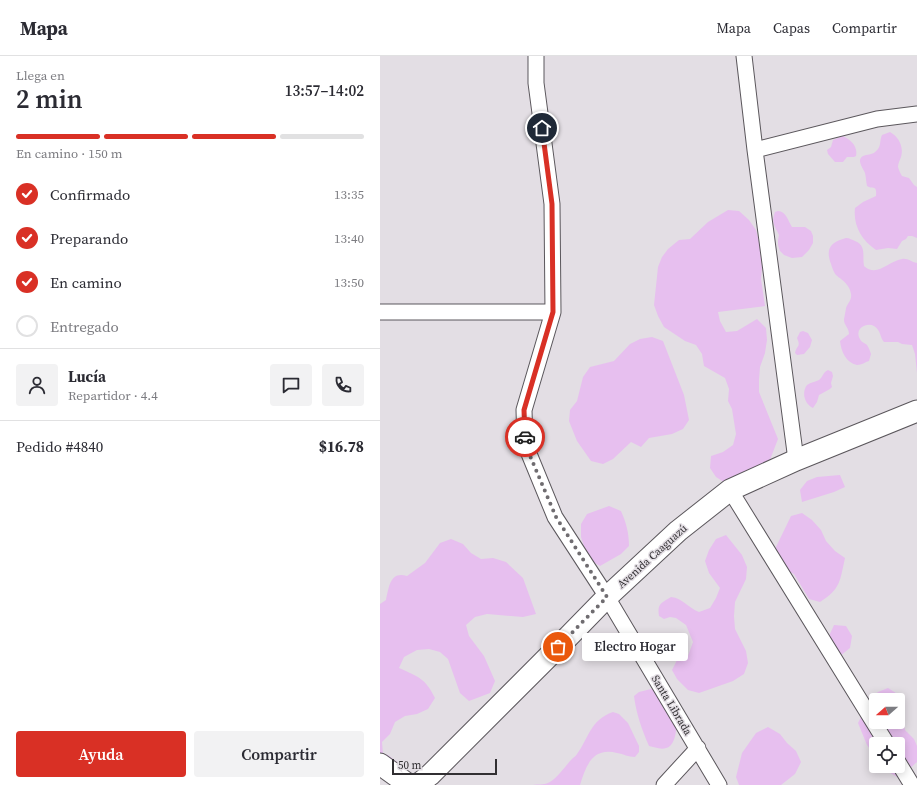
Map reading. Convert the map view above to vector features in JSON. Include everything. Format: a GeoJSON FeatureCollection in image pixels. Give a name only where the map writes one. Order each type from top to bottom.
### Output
{"type":"FeatureCollection","features":[{"type":"Feature","properties":{"kind":"street","name":"Santa Librada"},"geometry":{"type":"LineString","coordinates":[[536,56],[536,83],[552,204],[553,312],[524,410],[525,444],[556,517],[607,597],[719,785]]}},
{"type":"Feature","properties":{"kind":"street"},"geometry":{"type":"LineString","coordinates":[[744,56],[754,150],[796,460]]}},
{"type":"Feature","properties":{"kind":"street"},"geometry":{"type":"LineString","coordinates":[[754,150],[877,119],[917,114]]}},
{"type":"Feature","properties":{"kind":"street"},"geometry":{"type":"LineString","coordinates":[[380,312],[553,312]]}},
{"type":"Feature","properties":{"kind":"street","name":"Avenida Caaguazú"},"geometry":{"type":"LineString","coordinates":[[417,785],[430,775],[607,597],[678,531],[730,490],[796,460],[917,411]]}},
{"type":"Feature","properties":{"kind":"street"},"geometry":{"type":"LineString","coordinates":[[730,490],[883,737]]}},
{"type":"Feature","properties":{"kind":"street"},"geometry":{"type":"LineString","coordinates":[[664,785],[698,748]]}},
{"type":"Feature","properties":{"kind":"street"},"geometry":{"type":"LineString","coordinates":[[380,764],[409,785]]}},
{"type":"Feature","properties":{"kind":"street"},"geometry":{"type":"LineString","coordinates":[[905,773],[912,785]]}},
{"type":"Feature","properties":{"kind":"shaded area"},"geometry":{"type":"Polygon","coordinates":[[[890,132],[898,139],[902,150],[898,164],[900,173],[902,176],[909,178],[917,187],[917,238],[908,236],[902,241],[897,249],[888,248],[876,250],[862,237],[855,220],[855,208],[863,202],[876,196],[876,190],[867,186],[865,173],[860,160],[863,156],[872,154],[877,150],[880,146],[882,135],[890,132]]]}},
{"type":"Feature","properties":{"kind":"shaded area"},"geometry":{"type":"Polygon","coordinates":[[[843,136],[849,139],[855,146],[856,156],[847,157],[843,162],[835,162],[828,154],[827,150],[831,147],[833,140],[843,136]]]}},
{"type":"Feature","properties":{"kind":"shaded area"},"geometry":{"type":"Polygon","coordinates":[[[728,210],[739,211],[749,220],[756,230],[759,241],[762,267],[761,279],[765,306],[718,312],[720,321],[726,332],[737,331],[757,319],[766,328],[767,340],[765,353],[760,367],[759,392],[778,439],[768,465],[727,484],[716,477],[710,468],[711,456],[723,452],[733,445],[736,434],[732,409],[728,401],[729,389],[725,378],[704,366],[702,354],[696,345],[685,341],[664,327],[654,305],[658,267],[662,257],[668,249],[679,240],[690,239],[708,222],[728,210]]]}},
{"type":"Feature","properties":{"kind":"shaded area"},"geometry":{"type":"Polygon","coordinates":[[[778,211],[785,214],[792,227],[805,227],[811,231],[813,243],[802,257],[792,258],[784,255],[780,251],[778,245],[779,235],[773,222],[775,212],[778,211]]]}},
{"type":"Feature","properties":{"kind":"shaded area"},"geometry":{"type":"Polygon","coordinates":[[[846,238],[859,243],[863,248],[864,266],[869,269],[878,270],[902,259],[917,263],[917,373],[915,354],[912,345],[898,342],[884,342],[878,330],[871,325],[862,327],[859,332],[862,342],[867,345],[871,354],[869,361],[857,365],[850,362],[845,356],[840,341],[849,334],[844,320],[851,294],[848,285],[836,275],[832,267],[829,258],[829,250],[833,244],[846,238]]]}},
{"type":"Feature","properties":{"kind":"shaded area"},"geometry":{"type":"Polygon","coordinates":[[[803,331],[808,333],[812,340],[810,347],[804,354],[797,355],[795,353],[799,345],[797,338],[800,332],[803,331]]]}},
{"type":"Feature","properties":{"kind":"shaded area"},"geometry":{"type":"Polygon","coordinates":[[[652,337],[663,341],[684,395],[689,420],[683,429],[672,434],[649,438],[641,447],[631,442],[613,459],[603,464],[591,461],[577,441],[569,421],[570,410],[577,401],[583,377],[590,367],[614,361],[630,344],[640,339],[652,337]]]}},
{"type":"Feature","properties":{"kind":"shaded area"},"geometry":{"type":"Polygon","coordinates":[[[828,370],[832,372],[833,376],[831,383],[832,387],[819,395],[813,408],[806,401],[804,395],[805,388],[808,384],[819,380],[828,370]]]}},
{"type":"Feature","properties":{"kind":"shaded area"},"geometry":{"type":"Polygon","coordinates":[[[840,475],[845,487],[802,502],[800,490],[807,481],[817,477],[840,475]]]}},
{"type":"Feature","properties":{"kind":"shaded area"},"geometry":{"type":"Polygon","coordinates":[[[609,506],[621,511],[627,528],[629,546],[621,554],[600,566],[588,559],[581,537],[581,524],[587,514],[609,506]]]}},
{"type":"Feature","properties":{"kind":"shaded area"},"geometry":{"type":"Polygon","coordinates":[[[802,513],[812,520],[821,530],[826,541],[835,551],[845,558],[836,588],[820,602],[809,599],[794,574],[782,568],[774,559],[776,547],[791,516],[802,513]]]}},
{"type":"Feature","properties":{"kind":"shaded area"},"geometry":{"type":"Polygon","coordinates":[[[726,535],[742,555],[747,567],[746,579],[735,602],[734,616],[735,629],[746,651],[748,663],[744,674],[733,681],[699,693],[688,690],[677,679],[672,670],[677,660],[688,656],[693,642],[686,625],[676,618],[670,617],[664,619],[659,616],[659,606],[662,602],[671,597],[679,599],[699,612],[710,608],[720,588],[709,573],[705,561],[709,550],[716,539],[726,535]]]}},
{"type":"Feature","properties":{"kind":"shaded area"},"geometry":{"type":"Polygon","coordinates":[[[451,539],[463,544],[471,553],[481,559],[493,558],[506,562],[523,578],[536,614],[523,617],[487,614],[475,617],[466,625],[469,636],[484,656],[495,681],[490,693],[469,701],[460,693],[448,659],[440,652],[429,649],[417,650],[404,657],[399,668],[421,679],[428,686],[435,698],[428,709],[417,714],[405,716],[395,722],[390,734],[382,742],[383,754],[388,755],[406,769],[407,775],[380,767],[380,604],[386,600],[389,585],[394,578],[401,575],[407,576],[425,563],[440,543],[451,539]]]}},
{"type":"Feature","properties":{"kind":"shaded area"},"geometry":{"type":"Polygon","coordinates":[[[834,625],[846,626],[852,636],[850,648],[840,656],[829,636],[834,625]]]}},
{"type":"Feature","properties":{"kind":"shaded area"},"geometry":{"type":"Polygon","coordinates":[[[888,688],[896,693],[877,693],[888,688]]]}},
{"type":"Feature","properties":{"kind":"shaded area"},"geometry":{"type":"Polygon","coordinates":[[[651,689],[657,690],[662,694],[676,729],[675,737],[671,745],[664,749],[649,746],[636,709],[634,696],[639,692],[651,689]]]}},
{"type":"Feature","properties":{"kind":"shaded area"},"geometry":{"type":"Polygon","coordinates":[[[869,701],[869,729],[905,729],[914,739],[917,746],[917,762],[905,772],[905,737],[869,737],[869,748],[858,723],[869,701]]]}},
{"type":"Feature","properties":{"kind":"shaded area"},"geometry":{"type":"Polygon","coordinates":[[[613,712],[619,714],[628,723],[639,746],[639,752],[635,757],[630,757],[619,753],[602,753],[596,755],[591,760],[580,785],[533,785],[546,784],[552,781],[576,755],[599,720],[605,715],[613,712]]]}},
{"type":"Feature","properties":{"kind":"shaded area"},"geometry":{"type":"Polygon","coordinates":[[[768,727],[780,734],[796,751],[801,762],[795,774],[781,785],[739,785],[736,777],[742,753],[756,733],[768,727]]]}},
{"type":"Feature","properties":{"kind":"shaded area"},"geometry":{"type":"Polygon","coordinates":[[[890,773],[904,773],[897,777],[890,773]]]}},
{"type":"Feature","properties":{"kind":"way so far"},"geometry":{"type":"LineString","coordinates":[[525,437],[525,444],[556,517],[607,597],[558,647]]}},
{"type":"Feature","properties":{"kind":"place","name":"Electro Hogar"},"geometry":{"type":"Point","coordinates":[558,647]}},
{"type":"Feature","properties":{"kind":"route"},"geometry":{"type":"LineString","coordinates":[[525,437],[524,410],[553,312],[552,204],[542,128]]}}]}
